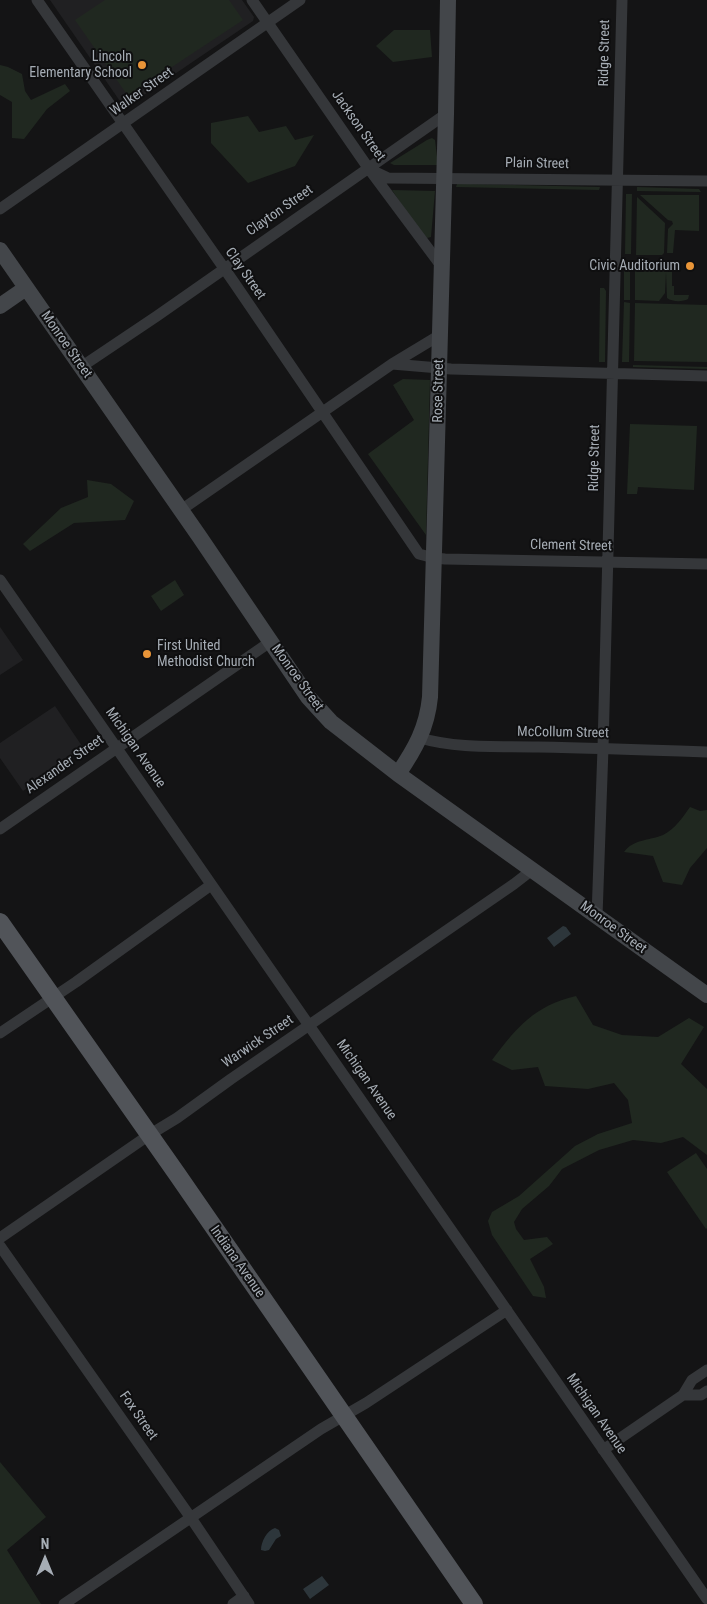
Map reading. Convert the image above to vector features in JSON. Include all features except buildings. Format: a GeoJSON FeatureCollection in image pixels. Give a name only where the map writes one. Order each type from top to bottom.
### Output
{"type":"FeatureCollection","features":[{"type":"Feature","properties":{"kind":"main road","name":"Rose Street"},"geometry":{"type":"LineString","coordinates":[[398,774],[420,738],[425,726],[430,697],[440,369],[448,0]]}},
{"type":"Feature","properties":{"kind":"main road","name":"Monroe Street"},"geometry":{"type":"LineString","coordinates":[[0,250],[181,510],[308,697],[324,716],[398,774],[707,995]]}},
{"type":"Feature","properties":{"kind":"main road"},"geometry":{"type":"LineString","coordinates":[[0,306],[26,288]]}},
{"type":"Feature","properties":{"kind":"main road","name":"Indiana Avenue"},"geometry":{"type":"LineString","coordinates":[[0,922],[474,1604]]}},
{"type":"Feature","properties":{"kind":"street","name":"Clay Street"},"geometry":{"type":"LineString","coordinates":[[37,0],[124,123],[419,554],[434,558]]}},
{"type":"Feature","properties":{"kind":"street","name":"Jackson Street"},"geometry":{"type":"LineString","coordinates":[[252,0],[369,169],[442,267]]}},
{"type":"Feature","properties":{"kind":"street","name":"Walker Street"},"geometry":{"type":"LineString","coordinates":[[0,209],[300,0]]}},
{"type":"Feature","properties":{"kind":"street","name":"Ridge Street"},"geometry":{"type":"LineString","coordinates":[[597,916],[622,0]]}},
{"type":"Feature","properties":{"kind":"street","name":"Clayton Street"},"geometry":{"type":"LineString","coordinates":[[81,367],[446,114]]}},
{"type":"Feature","properties":{"kind":"street","name":"Plain Street"},"geometry":{"type":"LineString","coordinates":[[369,169],[388,178],[707,181]]}},
{"type":"Feature","properties":{"kind":"street"},"geometry":{"type":"LineString","coordinates":[[181,510],[392,364],[440,335]]}},
{"type":"Feature","properties":{"kind":"street"},"geometry":{"type":"LineString","coordinates":[[392,364],[440,369],[707,376]]}},
{"type":"Feature","properties":{"kind":"street","name":"Clement Street"},"geometry":{"type":"LineString","coordinates":[[434,558],[707,564]]}},
{"type":"Feature","properties":{"kind":"street","name":"Michigan Avenue"},"geometry":{"type":"LineString","coordinates":[[0,580],[707,1599]]}},
{"type":"Feature","properties":{"kind":"street","name":"Alexander Street"},"geometry":{"type":"LineString","coordinates":[[0,829],[270,642]]}},
{"type":"Feature","properties":{"kind":"street","name":"McCollum Street"},"geometry":{"type":"LineString","coordinates":[[420,738],[461,746],[707,752]]}},
{"type":"Feature","properties":{"kind":"street","name":"Warwick Street"},"geometry":{"type":"LineString","coordinates":[[0,1238],[149,1135],[177,1118],[532,870]]}},
{"type":"Feature","properties":{"kind":"street"},"geometry":{"type":"LineString","coordinates":[[0,1033],[210,885]]}},
{"type":"Feature","properties":{"kind":"street","name":"Fox Street"},"geometry":{"type":"LineString","coordinates":[[0,1246],[247,1600]]}},
{"type":"Feature","properties":{"kind":"street"},"geometry":{"type":"LineString","coordinates":[[64,1604],[343,1416],[366,1403],[506,1310]]}},
{"type":"Feature","properties":{"kind":"street"},"geometry":{"type":"LineString","coordinates":[[603,1450],[683,1395],[692,1380],[707,1370]]}},
{"type":"Feature","properties":{"kind":"street"},"geometry":{"type":"LineString","coordinates":[[683,1395],[701,1396],[707,1391]]}},
{"type":"Feature","properties":{"kind":"street"},"geometry":{"type":"LineString","coordinates":[[233,1604],[247,1600]]}},
{"type":"Feature","properties":{"kind":"shaded area","name":"Lincoln Elementary School"},"geometry":{"type":"Polygon","coordinates":[[[50,0],[242,0],[254,17],[253,21],[124,107],[50,0]]]}},
{"type":"Feature","properties":{"kind":"shaded area","name":"Lincoln Elementary School"},"geometry":{"type":"Polygon","coordinates":[[[105,0],[229,0],[243,20],[128,96],[75,20],[105,0]]]}},
{"type":"Feature","properties":{"kind":"shaded area"},"geometry":{"type":"Polygon","coordinates":[[[394,30],[430,30],[432,57],[393,62],[376,46],[394,30]]]}},
{"type":"Feature","properties":{"kind":"shaded area"},"geometry":{"type":"Polygon","coordinates":[[[0,65],[22,74],[25,91],[31,100],[65,84],[70,91],[47,109],[24,139],[12,138],[12,102],[0,95],[0,65]]]}},
{"type":"Feature","properties":{"kind":"shaded area"},"geometry":{"type":"Polygon","coordinates":[[[248,116],[259,132],[286,126],[295,140],[314,135],[295,166],[248,183],[211,143],[211,123],[248,116]]]}},
{"type":"Feature","properties":{"kind":"shaded area"},"geometry":{"type":"Polygon","coordinates":[[[432,138],[435,140],[438,165],[394,165],[390,163],[427,140],[432,138]]]}},
{"type":"Feature","properties":{"kind":"shaded area"},"geometry":{"type":"Polygon","coordinates":[[[457,184],[600,187],[599,190],[456,187],[457,184]]]}},
{"type":"Feature","properties":{"kind":"shaded area"},"geometry":{"type":"Polygon","coordinates":[[[637,187],[699,189],[701,192],[637,191],[637,187]]]}},
{"type":"Feature","properties":{"kind":"shaded area"},"geometry":{"type":"Polygon","coordinates":[[[392,190],[435,191],[431,237],[427,238],[422,235],[392,190]]]}},
{"type":"Feature","properties":{"kind":"shaded area"},"geometry":{"type":"Polygon","coordinates":[[[626,194],[632,194],[631,254],[625,254],[626,194]]]}},
{"type":"Feature","properties":{"kind":"shaded area"},"geometry":{"type":"Polygon","coordinates":[[[640,195],[699,195],[699,231],[675,230],[673,253],[667,253],[668,229],[673,224],[672,221],[668,220],[640,195]]]}},
{"type":"Feature","properties":{"kind":"shaded area"},"geometry":{"type":"Polygon","coordinates":[[[637,197],[665,223],[664,253],[662,255],[636,255],[637,197]]]}},
{"type":"Feature","properties":{"kind":"shaded area"},"geometry":{"type":"Polygon","coordinates":[[[624,268],[630,268],[630,300],[624,300],[624,268]]]}},
{"type":"Feature","properties":{"kind":"shaded area"},"geometry":{"type":"Polygon","coordinates":[[[635,268],[663,269],[666,272],[665,293],[659,301],[635,300],[635,268]]]}},
{"type":"Feature","properties":{"kind":"shaded area"},"geometry":{"type":"Polygon","coordinates":[[[672,271],[674,295],[689,295],[688,299],[678,301],[667,298],[666,272],[672,271]]]}},
{"type":"Feature","properties":{"kind":"shaded area"},"geometry":{"type":"Polygon","coordinates":[[[600,288],[604,288],[606,291],[605,362],[599,362],[600,288]]]}},
{"type":"Feature","properties":{"kind":"shaded area"},"geometry":{"type":"Polygon","coordinates":[[[624,302],[630,303],[629,362],[622,362],[624,302]]]}},
{"type":"Feature","properties":{"kind":"shaded area"},"geometry":{"type":"Polygon","coordinates":[[[635,303],[707,305],[707,362],[634,361],[635,303]]]}},
{"type":"Feature","properties":{"kind":"shaded area"},"geometry":{"type":"Polygon","coordinates":[[[633,365],[707,367],[707,369],[633,367],[633,365]]]}},
{"type":"Feature","properties":{"kind":"shaded area"},"geometry":{"type":"Polygon","coordinates":[[[403,379],[430,380],[426,535],[368,454],[414,420],[393,385],[403,379]]]}},
{"type":"Feature","properties":{"kind":"shaded area"},"geometry":{"type":"Polygon","coordinates":[[[630,424],[697,426],[694,490],[638,487],[637,494],[627,494],[630,424]]]}},
{"type":"Feature","properties":{"kind":"shaded area"},"geometry":{"type":"Polygon","coordinates":[[[87,480],[111,484],[134,501],[125,520],[74,523],[30,551],[23,544],[61,508],[88,497],[87,480]]]}},
{"type":"Feature","properties":{"kind":"shaded area"},"geometry":{"type":"Polygon","coordinates":[[[175,580],[184,595],[161,611],[151,596],[175,580]]]}},
{"type":"Feature","properties":{"kind":"shaded area"},"geometry":{"type":"Polygon","coordinates":[[[0,627],[23,660],[0,675],[0,627]]]}},
{"type":"Feature","properties":{"kind":"shaded area"},"geometry":{"type":"Polygon","coordinates":[[[55,706],[84,749],[23,791],[0,758],[0,743],[55,706]]]}},
{"type":"Feature","properties":{"kind":"shaded area"},"geometry":{"type":"Polygon","coordinates":[[[690,807],[700,811],[707,810],[707,848],[690,868],[682,885],[663,882],[653,856],[624,852],[637,842],[663,835],[671,830],[690,807]]]}},
{"type":"Feature","properties":{"kind":"shaded area"},"geometry":{"type":"Polygon","coordinates":[[[563,926],[571,934],[554,947],[547,938],[563,926]]]}},
{"type":"Feature","properties":{"kind":"shaded area"},"geometry":{"type":"Polygon","coordinates":[[[576,996],[593,1025],[622,1035],[658,1037],[689,1018],[704,1027],[681,1064],[707,1089],[707,1155],[683,1137],[661,1143],[633,1140],[599,1150],[562,1169],[549,1186],[522,1209],[514,1222],[516,1229],[524,1240],[547,1237],[553,1244],[530,1259],[544,1287],[546,1298],[533,1296],[492,1235],[488,1221],[492,1212],[519,1196],[575,1146],[598,1134],[632,1123],[628,1100],[614,1083],[588,1089],[545,1086],[538,1067],[512,1070],[492,1060],[510,1037],[528,1019],[561,1000],[576,996]]]}},
{"type":"Feature","properties":{"kind":"shaded area"},"geometry":{"type":"Polygon","coordinates":[[[696,1153],[707,1169],[706,1229],[667,1172],[696,1153]]]}},
{"type":"Feature","properties":{"kind":"shaded area"},"geometry":{"type":"Polygon","coordinates":[[[0,1462],[46,1517],[7,1550],[41,1604],[0,1604],[0,1462]]]}},
{"type":"Feature","properties":{"kind":"shaded area"},"geometry":{"type":"Polygon","coordinates":[[[275,1528],[279,1530],[281,1536],[276,1539],[269,1550],[261,1550],[265,1537],[269,1531],[275,1528]]]}},
{"type":"Feature","properties":{"kind":"shaded area"},"geometry":{"type":"Polygon","coordinates":[[[322,1576],[329,1585],[310,1599],[303,1589],[322,1576]]]}},
{"type":"Feature","properties":{"kind":"place","name":"Lincoln Elementary School"},"geometry":{"type":"Point","coordinates":[142,65]}},
{"type":"Feature","properties":{"kind":"place","name":"Civic Auditorium"},"geometry":{"type":"Point","coordinates":[690,266]}},
{"type":"Feature","properties":{"kind":"place","name":"First United Methodist Church"},"geometry":{"type":"Point","coordinates":[147,654]}}]}
